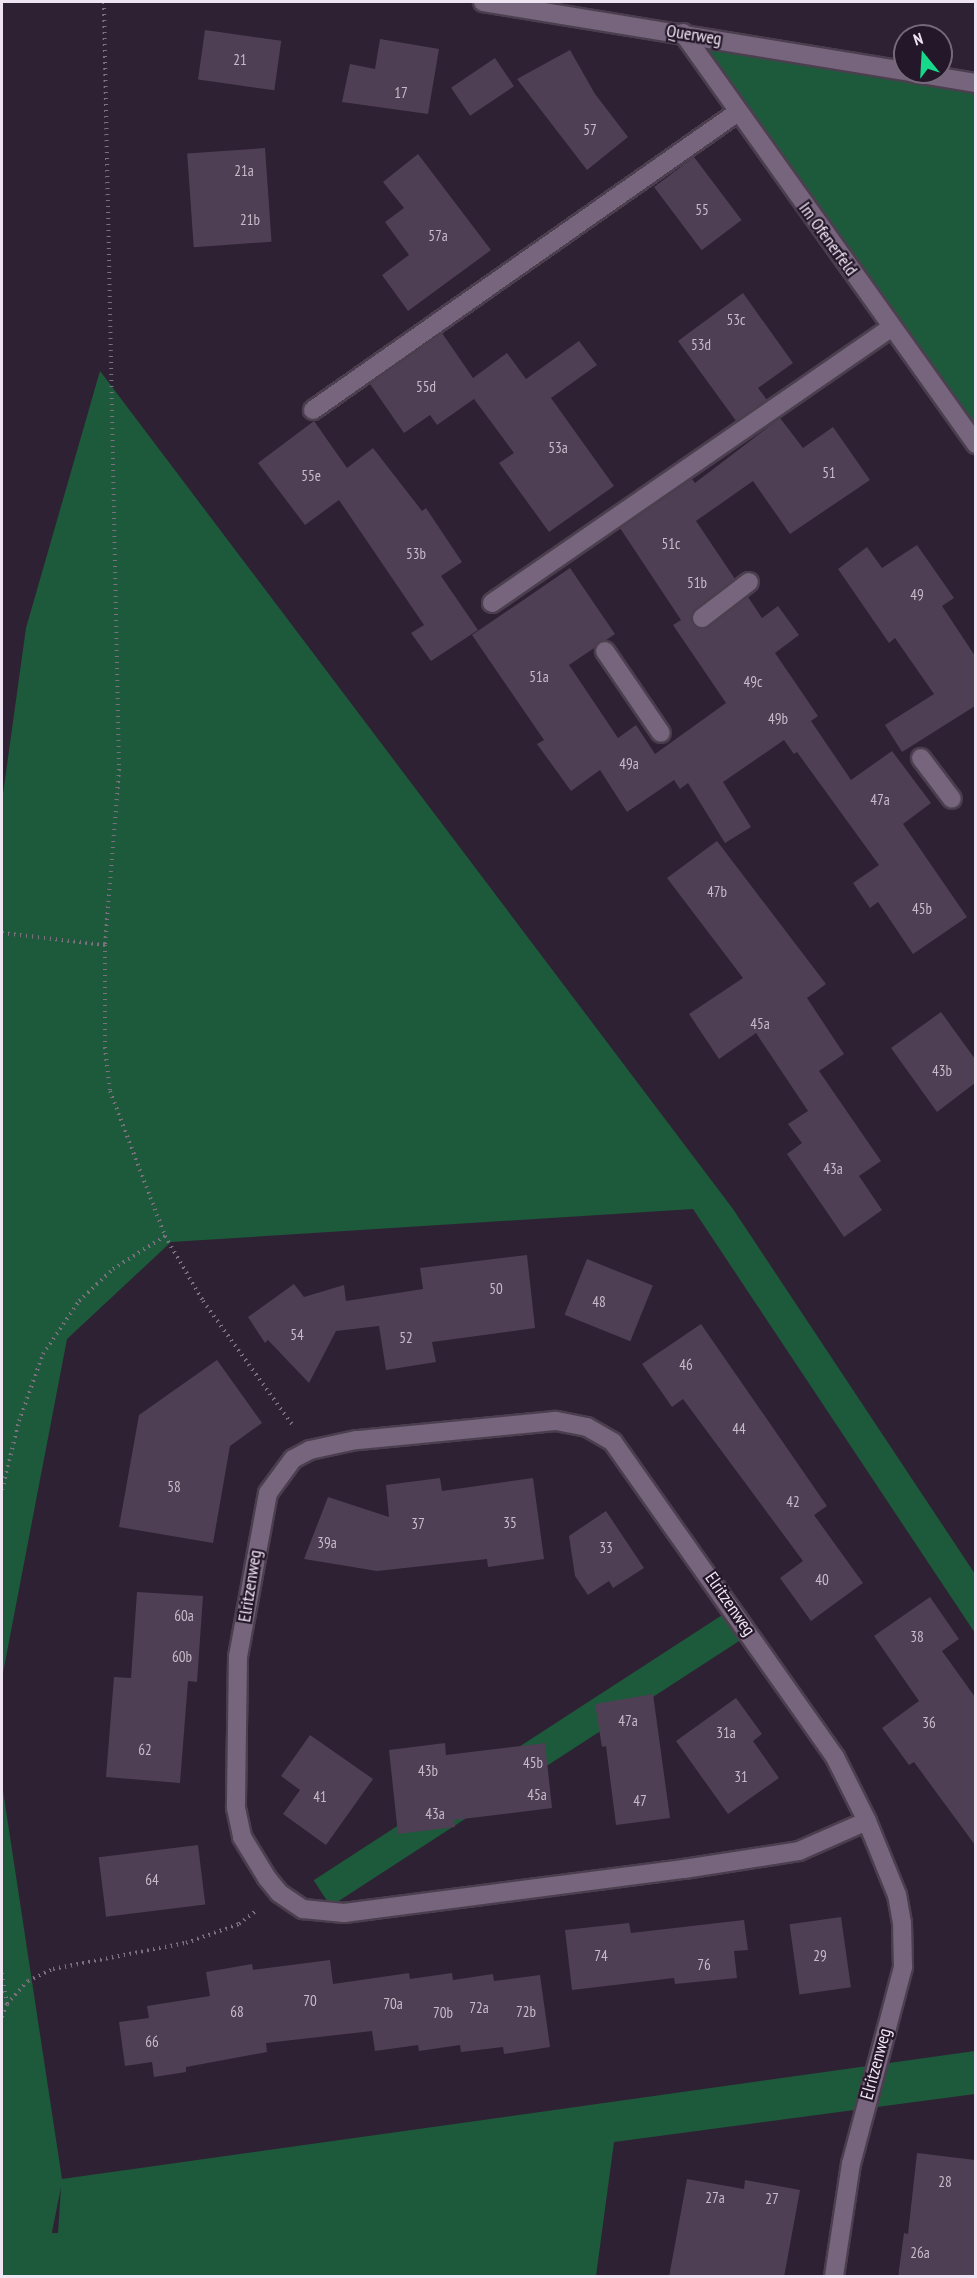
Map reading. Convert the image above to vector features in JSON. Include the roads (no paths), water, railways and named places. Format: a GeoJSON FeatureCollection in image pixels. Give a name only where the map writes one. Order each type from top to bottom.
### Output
{"type":"FeatureCollection","features":[{"type":"Feature","properties":{"kind":"street","name":"Querweg"},"geometry":{"type":"LineString","coordinates":[[483,2],[534,13],[682,33],[893,69]]}},
{"type":"Feature","properties":{"kind":"street","name":"Im Ofenerfeld"},"geometry":{"type":"LineString","coordinates":[[682,33],[975,444]]}},
{"type":"Feature","properties":{"kind":"street"},"geometry":{"type":"LineString","coordinates":[[953,79],[975,83]]}},
{"type":"Feature","properties":{"kind":"street"},"geometry":{"type":"LineString","coordinates":[[313,410],[738,112]]}},
{"type":"Feature","properties":{"kind":"street"},"geometry":{"type":"LineString","coordinates":[[492,603],[892,327]]}},
{"type":"Feature","properties":{"kind":"street"},"geometry":{"type":"LineString","coordinates":[[702,618],[749,582]]}},
{"type":"Feature","properties":{"kind":"street"},"geometry":{"type":"LineString","coordinates":[[604,651],[661,733]]}},
{"type":"Feature","properties":{"kind":"street"},"geometry":{"type":"LineString","coordinates":[[921,758],[952,799]]}},
{"type":"Feature","properties":{"kind":"street","name":"Elritzenweg"},"geometry":{"type":"LineString","coordinates":[[834,2277],[851,2164],[903,1967],[902,1923],[897,1894],[867,1821],[835,1757],[613,1442],[587,1427],[555,1421],[367,1439],[310,1450],[293,1459],[268,1493],[238,1657],[236,1808],[242,1837],[279,1893],[303,1909],[344,1913],[467,1899],[799,1851],[867,1821]]}}]}
